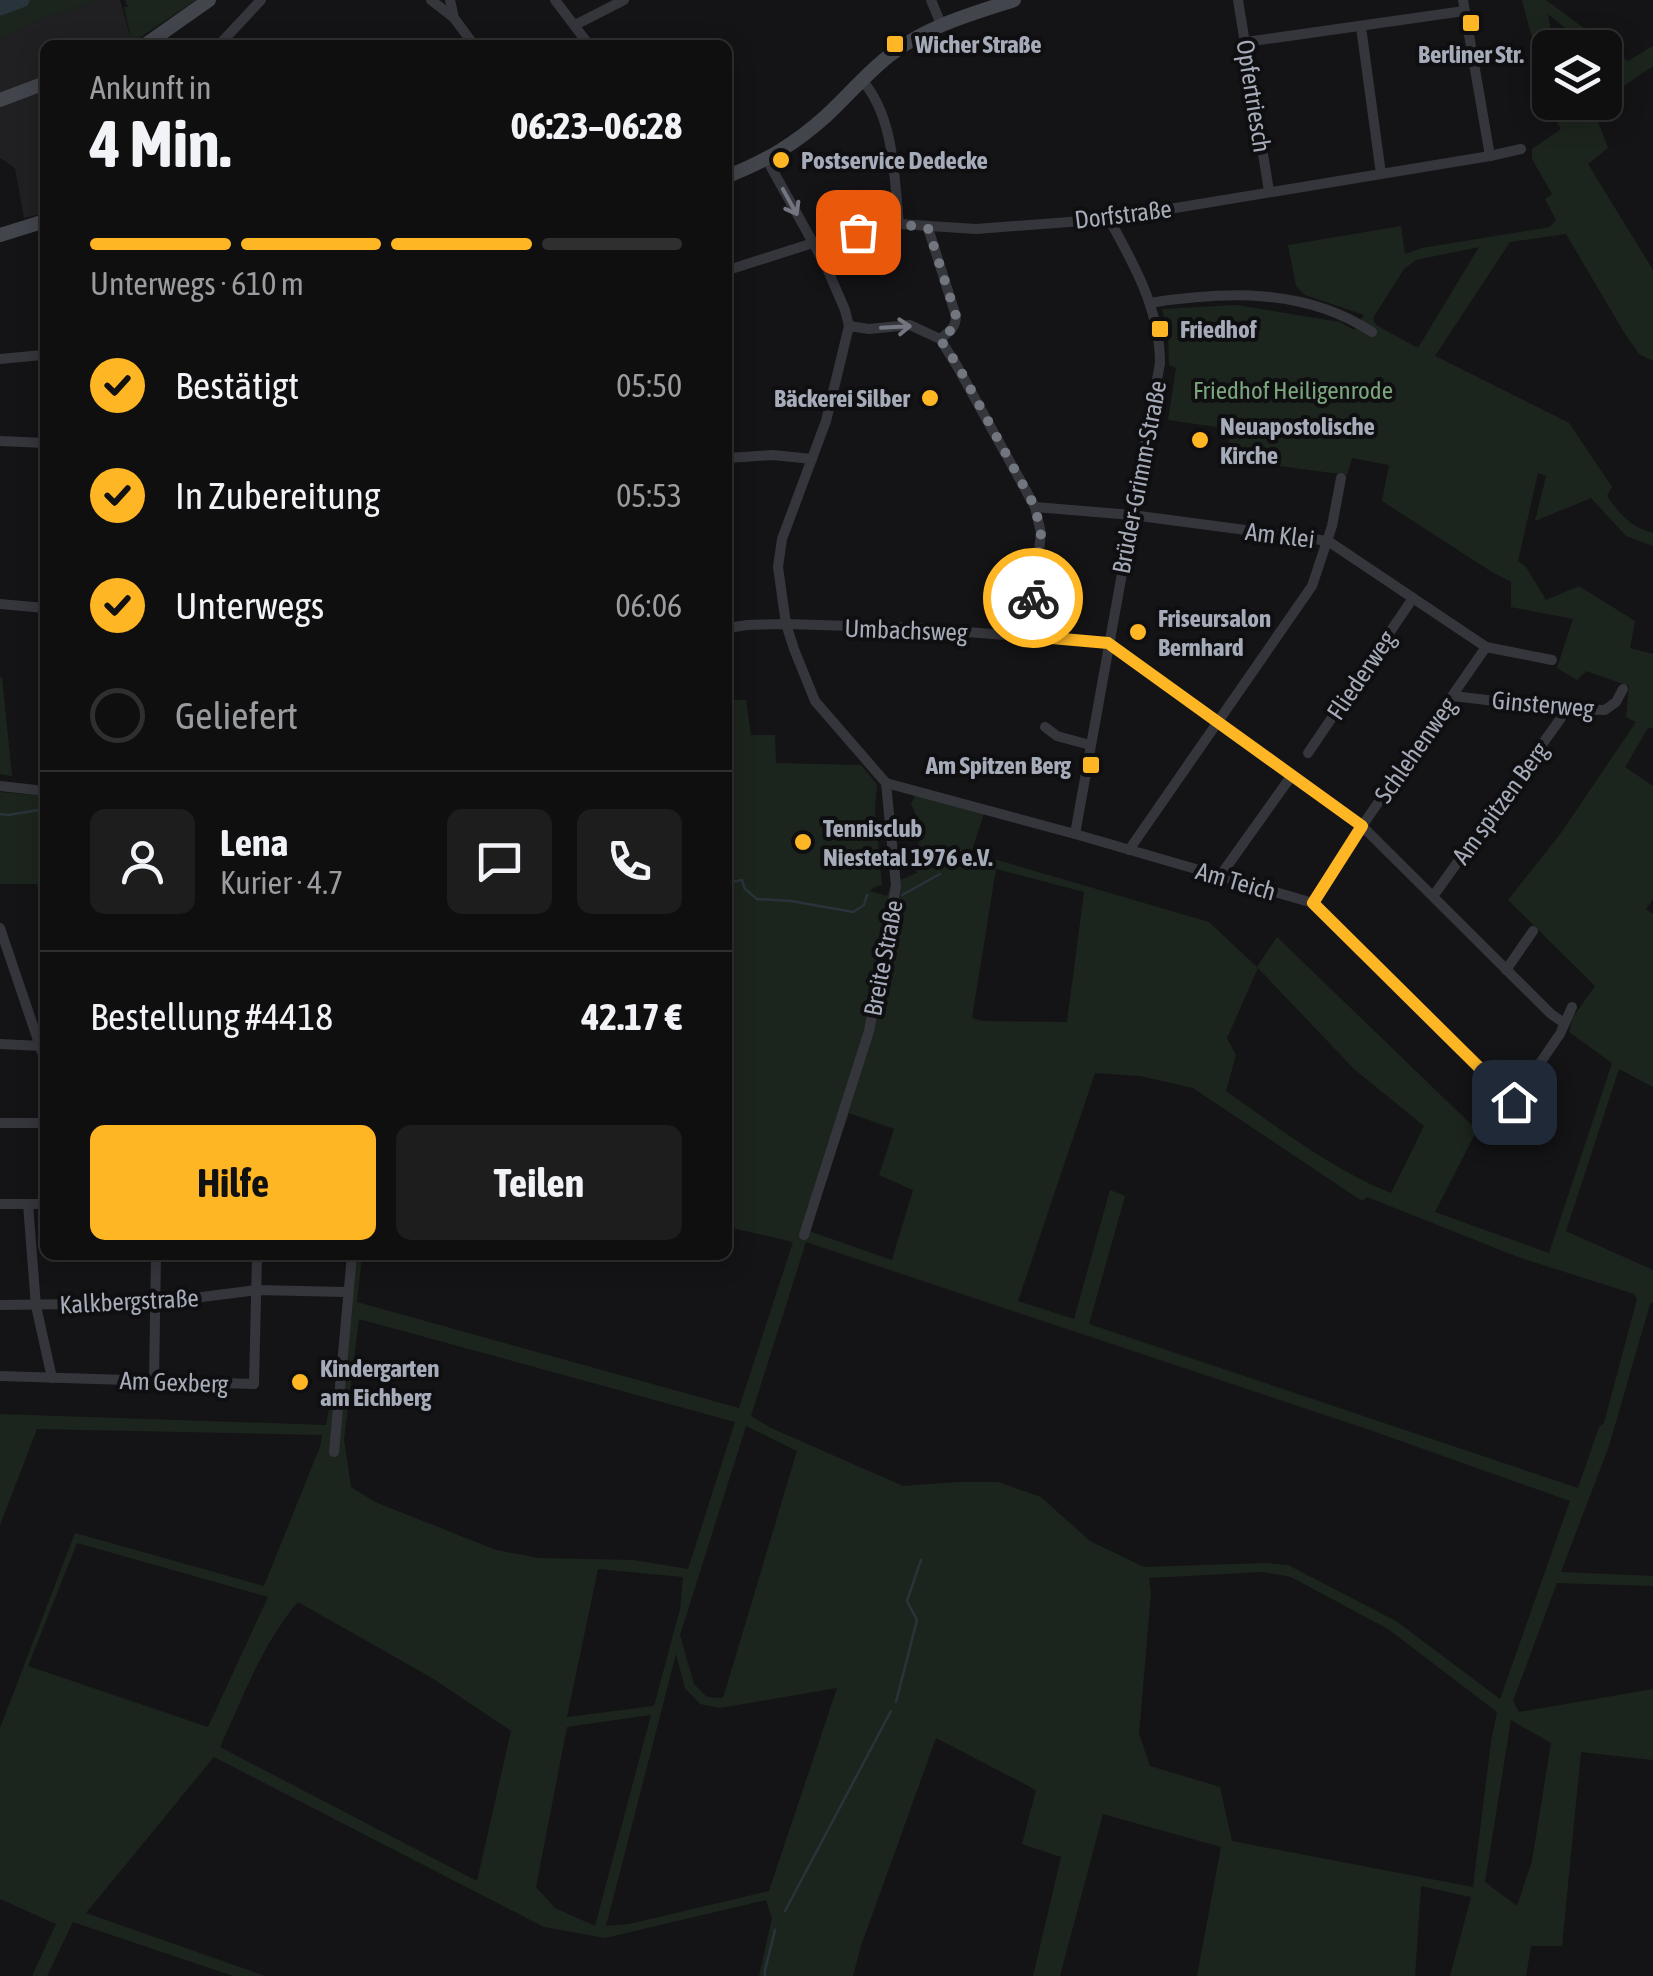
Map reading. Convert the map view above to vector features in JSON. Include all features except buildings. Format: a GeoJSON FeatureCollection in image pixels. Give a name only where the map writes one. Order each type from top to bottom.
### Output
{"type":"FeatureCollection","features":[{"type":"Feature","properties":{"kind":"main road"},"geometry":{"type":"LineString","coordinates":[[152,40],[208,0]]}},
{"type":"Feature","properties":{"kind":"main road"},"geometry":{"type":"LineString","coordinates":[[732,174],[768,160],[800,138],[894,52],[942,24],[1014,0]]}},
{"type":"Feature","properties":{"kind":"main road"},"geometry":{"type":"LineString","coordinates":[[0,100],[40,85]]}},
{"type":"Feature","properties":{"kind":"main road"},"geometry":{"type":"LineString","coordinates":[[0,234],[40,223]]}},
{"type":"Feature","properties":{"kind":"street"},"geometry":{"type":"LineString","coordinates":[[224,40],[260,0]]}},
{"type":"Feature","properties":{"kind":"street"},"geometry":{"type":"LineString","coordinates":[[431,0],[454,18],[470,40]]}},
{"type":"Feature","properties":{"kind":"street"},"geometry":{"type":"LineString","coordinates":[[450,0],[454,18]]}},
{"type":"Feature","properties":{"kind":"street"},"geometry":{"type":"LineString","coordinates":[[555,0],[585,40]]}},
{"type":"Feature","properties":{"kind":"street"},"geometry":{"type":"LineString","coordinates":[[575,26],[624,0]]}},
{"type":"Feature","properties":{"kind":"street"},"geometry":{"type":"LineString","coordinates":[[932,0],[942,24]]}},
{"type":"Feature","properties":{"kind":"street","name":"Opfertriesch"},"geometry":{"type":"LineString","coordinates":[[1238,0],[1269,191]]}},
{"type":"Feature","properties":{"kind":"street"},"geometry":{"type":"LineString","coordinates":[[1246,42],[1360,27],[1463,6],[1490,156]]}},
{"type":"Feature","properties":{"kind":"street"},"geometry":{"type":"LineString","coordinates":[[1360,27],[1381,174]]}},
{"type":"Feature","properties":{"kind":"street"},"geometry":{"type":"LineString","coordinates":[[862,80],[884,121],[899,224]]}},
{"type":"Feature","properties":{"kind":"street","name":"Dorfstraße"},"geometry":{"type":"LineString","coordinates":[[732,269],[812,243],[899,224],[976,229],[1109,219],[1520,149]]}},
{"type":"Feature","properties":{"kind":"street"},"geometry":{"type":"LineString","coordinates":[[768,160],[836,287],[849,326],[826,421],[782,538],[778,566],[786,624],[815,700],[886,782]]}},
{"type":"Feature","properties":{"kind":"street","name":"Brüder-Grimm-Straße"},"geometry":{"type":"LineString","coordinates":[[1075,834],[1160,363],[1150,303],[1109,219]]}},
{"type":"Feature","properties":{"kind":"street"},"geometry":{"type":"LineString","coordinates":[[928,228],[956,316],[953,329],[940,339]]}},
{"type":"Feature","properties":{"kind":"street"},"geometry":{"type":"LineString","coordinates":[[1150,303],[1228,294],[1270,297],[1347,316],[1372,332]]}},
{"type":"Feature","properties":{"kind":"street"},"geometry":{"type":"LineString","coordinates":[[849,326],[910,326],[940,339],[958,366],[1035,507],[1041,533],[1029,636]]}},
{"type":"Feature","properties":{"kind":"street"},"geometry":{"type":"LineString","coordinates":[[0,359],[40,355]]}},
{"type":"Feature","properties":{"kind":"street"},"geometry":{"type":"LineString","coordinates":[[0,441],[40,442]]}},
{"type":"Feature","properties":{"kind":"street"},"geometry":{"type":"LineString","coordinates":[[732,458],[812,458]]}},
{"type":"Feature","properties":{"kind":"street"},"geometry":{"type":"LineString","coordinates":[[1129,850],[1312,586],[1328,541],[1342,478]]}},
{"type":"Feature","properties":{"kind":"street","name":"Am Klei"},"geometry":{"type":"LineString","coordinates":[[1035,507],[1132,515],[1328,541],[1486,647],[1552,660]]}},
{"type":"Feature","properties":{"kind":"street","name":"Fliederweg"},"geometry":{"type":"LineString","coordinates":[[1308,752],[1413,598]]}},
{"type":"Feature","properties":{"kind":"street"},"geometry":{"type":"LineString","coordinates":[[0,604],[40,608]]}},
{"type":"Feature","properties":{"kind":"street","name":"Umbachsweg"},"geometry":{"type":"LineString","coordinates":[[732,627],[786,624],[916,628],[1108,643]]}},
{"type":"Feature","properties":{"kind":"street"},"geometry":{"type":"LineString","coordinates":[[1108,643],[1362,826],[1564,1023]]}},
{"type":"Feature","properties":{"kind":"street","name":"Schlehenweg"},"geometry":{"type":"LineString","coordinates":[[1313,903],[1486,647]]}},
{"type":"Feature","properties":{"kind":"street","name":"Ginsterweg"},"geometry":{"type":"LineString","coordinates":[[1453,696],[1604,710],[1616,702],[1624,688]]}},
{"type":"Feature","properties":{"kind":"street","name":"Am spitzen Berg"},"geometry":{"type":"LineString","coordinates":[[1434,896],[1561,718],[1563,709]]}},
{"type":"Feature","properties":{"kind":"street"},"geometry":{"type":"LineString","coordinates":[[1046,728],[1057,736],[1090,744]]}},
{"type":"Feature","properties":{"kind":"street"},"geometry":{"type":"LineString","coordinates":[[1220,876],[1292,775]]}},
{"type":"Feature","properties":{"kind":"street","name":"Am Teich"},"geometry":{"type":"LineString","coordinates":[[886,782],[1313,903],[1514,1102]]}},
{"type":"Feature","properties":{"kind":"street","name":"Breite Straße"},"geometry":{"type":"LineString","coordinates":[[804,1235],[869,1031],[880,982],[896,886],[886,782]]}},
{"type":"Feature","properties":{"kind":"street"},"geometry":{"type":"LineString","coordinates":[[0,786],[40,790]]}},
{"type":"Feature","properties":{"kind":"street"},"geometry":{"type":"LineString","coordinates":[[0,928],[40,1046],[0,1044]]}},
{"type":"Feature","properties":{"kind":"street"},"geometry":{"type":"LineString","coordinates":[[1506,970],[1534,932]]}},
{"type":"Feature","properties":{"kind":"street"},"geometry":{"type":"LineString","coordinates":[[0,969],[15,969]]}},
{"type":"Feature","properties":{"kind":"street"},"geometry":{"type":"LineString","coordinates":[[1498,1124],[1560,1034],[1572,1007]]}},
{"type":"Feature","properties":{"kind":"street"},"geometry":{"type":"LineString","coordinates":[[0,1123],[40,1123]]}},
{"type":"Feature","properties":{"kind":"street"},"geometry":{"type":"LineString","coordinates":[[0,1204],[40,1204]]}},
{"type":"Feature","properties":{"kind":"street"},"geometry":{"type":"LineString","coordinates":[[28,1204],[36,1306],[52,1378]]}},
{"type":"Feature","properties":{"kind":"street"},"geometry":{"type":"LineString","coordinates":[[154,1380],[156,1260]]}},
{"type":"Feature","properties":{"kind":"street"},"geometry":{"type":"LineString","coordinates":[[257,1260],[257,1290]]}},
{"type":"Feature","properties":{"kind":"street"},"geometry":{"type":"LineString","coordinates":[[334,1452],[351,1260]]}},
{"type":"Feature","properties":{"kind":"street","name":"Kalkbergstraße"},"geometry":{"type":"LineString","coordinates":[[0,1305],[155,1303],[257,1290],[346,1292]]}},
{"type":"Feature","properties":{"kind":"street","name":"Am Gexberg"},"geometry":{"type":"LineString","coordinates":[[0,1376],[254,1384],[257,1290]]}},
{"type":"Feature","properties":{"kind":"shaded area"},"geometry":{"type":"Polygon","coordinates":[[[100,0],[120,0],[131,40],[40,40],[40,214],[24,218],[15,168],[0,158],[0,39],[33,22],[100,0]]]}},
{"type":"Feature","properties":{"kind":"green space"},"geometry":{"type":"Polygon","coordinates":[[[0,0],[100,0],[33,22],[0,39],[0,0]]]}},
{"type":"Feature","properties":{"kind":"green space"},"geometry":{"type":"Polygon","coordinates":[[[125,0],[196,0],[136,40],[131,40],[124,7],[128,7],[125,0]]]}},
{"type":"Feature","properties":{"kind":"green space"},"geometry":{"type":"Polygon","coordinates":[[[1522,0],[1546,0],[1586,30],[1567,30],[1548,14],[1551,30],[1532,30],[1532,38],[1522,0]]]}},
{"type":"Feature","properties":{"kind":"green space"},"geometry":{"type":"Polygon","coordinates":[[[1653,46],[1653,66],[1622,87],[1622,57],[1628,61],[1653,46]]]}},
{"type":"Feature","properties":{"kind":"green space","name":"Friedhof Heiligenrode"},"geometry":{"type":"Polygon","coordinates":[[[1555,120],[1598,120],[1608,148],[1588,164],[1653,270],[1653,361],[1639,354],[1625,334],[1566,234],[1510,242],[1435,356],[1569,423],[1612,487],[1607,496],[1612,503],[1632,524],[1653,533],[1653,546],[1626,536],[1591,498],[1535,521],[1546,476],[1538,473],[1518,561],[1546,600],[1579,586],[1635,621],[1630,648],[1653,654],[1653,728],[1648,728],[1625,767],[1653,786],[1653,899],[1646,909],[1653,914],[1653,1087],[1619,1069],[1566,1231],[1653,1270],[1653,1302],[1609,1446],[1561,1572],[1653,1576],[1653,1586],[1557,1583],[1513,1701],[1519,1712],[1653,1689],[1653,1760],[1581,1752],[1562,1946],[1531,1946],[1526,1976],[1450,1976],[1471,1897],[1421,1886],[1415,1976],[1197,1976],[1221,1847],[1103,1814],[1060,1976],[1033,1976],[1061,1857],[1022,1844],[1036,1790],[936,1738],[853,1976],[759,1976],[772,1918],[766,1900],[605,1938],[544,1927],[214,1757],[86,1913],[265,1976],[233,1976],[73,1922],[47,1976],[32,1976],[56,1924],[0,1899],[0,1728],[75,1533],[264,1586],[322,1435],[37,1429],[0,1525],[0,1414],[326,1425],[332,1391],[342,1383],[354,1260],[361,1260],[357,1302],[739,1408],[793,1242],[732,1228],[732,700],[746,700],[751,735],[775,735],[776,763],[861,765],[877,784],[875,809],[882,885],[870,891],[887,896],[891,884],[917,873],[913,858],[923,831],[911,804],[916,794],[984,813],[971,854],[1209,922],[1257,967],[1277,937],[1477,1130],[1435,1212],[1549,1253],[1612,1063],[1569,1032],[1573,1017],[1595,986],[1508,900],[1561,833],[1636,722],[1626,717],[1629,686],[1586,671],[1577,680],[1557,668],[1573,619],[1511,607],[1511,582],[1382,501],[1389,465],[1352,458],[1347,475],[1228,459],[1229,437],[1217,427],[1168,420],[1176,368],[1169,365],[1162,309],[1237,305],[1340,322],[1354,330],[1364,315],[1305,295],[1296,286],[1288,245],[1401,226],[1405,254],[1550,227],[1556,220],[1545,199],[1552,194],[1532,159],[1532,149],[1561,129],[1555,120]],[[1479,247],[1416,260],[1404,269],[1373,318],[1376,325],[1418,348],[1479,247]],[[996,869],[972,1018],[1067,1022],[1084,892],[996,869]],[[1258,968],[1227,1038],[1236,1055],[1226,1091],[1326,1160],[1391,1193],[1424,1126],[1354,1069],[1258,968]],[[1095,1073],[1018,1301],[1074,1319],[1110,1190],[1125,1196],[1089,1324],[1578,1488],[1599,1427],[1604,1423],[1637,1299],[1634,1294],[1518,1257],[1367,1197],[1362,1201],[1193,1088],[1140,1076],[1095,1073]],[[849,1113],[809,1231],[892,1260],[913,1190],[879,1175],[894,1129],[849,1113]],[[806,1242],[751,1416],[903,1486],[998,1482],[1041,1497],[1090,1541],[1144,1567],[1288,1565],[1396,1621],[1500,1699],[1570,1501],[1367,1429],[806,1242]],[[359,1319],[344,1440],[351,1487],[375,1502],[496,1550],[539,1558],[633,1560],[688,1569],[735,1422],[359,1319]],[[746,1426],[680,1635],[694,1684],[707,1697],[723,1698],[797,1451],[746,1426]],[[77,1543],[28,1666],[208,1727],[268,1597],[77,1543]],[[598,1569],[567,1717],[654,1706],[680,1609],[683,1577],[598,1569]],[[1263,1572],[1149,1578],[1139,1734],[1150,1766],[1220,1787],[1232,1841],[1473,1887],[1497,1712],[1388,1629],[1291,1577],[1263,1572]],[[298,1602],[264,1653],[220,1747],[477,1881],[511,1731],[432,1678],[298,1602]],[[676,1654],[606,1926],[769,1891],[837,1688],[720,1708],[700,1704],[685,1688],[676,1654]],[[651,1715],[567,1727],[536,1887],[555,1908],[595,1926],[651,1715]],[[1511,1720],[1485,1882],[1517,1906],[1532,1861],[1551,1743],[1511,1720]]]}},
{"type":"Feature","properties":{"kind":"green space"},"geometry":{"type":"Polygon","coordinates":[[[2,677],[12,776],[0,774],[2,677]]]}},
{"type":"Feature","properties":{"kind":"green space"},"geometry":{"type":"Polygon","coordinates":[[[0,792],[40,796],[40,892],[37,884],[0,884],[0,792]]]}},
{"type":"Feature","properties":{"kind":"waterway"},"geometry":{"type":"LineString","coordinates":[[0,8],[22,0]]}},
{"type":"Feature","properties":{"kind":"waterway"},"geometry":{"type":"LineString","coordinates":[[0,814],[40,810]]}},
{"type":"Feature","properties":{"kind":"waterway"},"geometry":{"type":"LineString","coordinates":[[902,895],[940,874]]}},
{"type":"Feature","properties":{"kind":"waterway"},"geometry":{"type":"LineString","coordinates":[[732,882],[742,880],[745,889],[757,899],[853,912],[864,905],[867,895]]}},
{"type":"Feature","properties":{"kind":"waterway"},"geometry":{"type":"LineString","coordinates":[[896,1702],[917,1620],[907,1601],[921,1560]]}},
{"type":"Feature","properties":{"kind":"waterway"},"geometry":{"type":"LineString","coordinates":[[785,1911],[891,1711]]}},
{"type":"Feature","properties":{"kind":"waterway"},"geometry":{"type":"LineString","coordinates":[[765,1976],[775,1930]]}},
{"type":"Feature","properties":{"kind":"way so far"},"geometry":{"type":"LineString","coordinates":[[858,232],[899,224],[928,228],[956,316],[953,329],[940,339],[1035,507],[1041,533],[1033,598]]}},
{"type":"Feature","properties":{"kind":"place","name":"Berliner Str."},"geometry":{"type":"Point","coordinates":[1471,23]}},
{"type":"Feature","properties":{"kind":"place","name":"Wicher Straße"},"geometry":{"type":"Point","coordinates":[895,44]}},
{"type":"Feature","properties":{"kind":"place","name":"Postservice Dedecke"},"geometry":{"type":"Point","coordinates":[781,160]}},
{"type":"Feature","properties":{"kind":"place","name":"Friedhof"},"geometry":{"type":"Point","coordinates":[1160,329]}},
{"type":"Feature","properties":{"kind":"place","name":"Bäckerei Silber"},"geometry":{"type":"Point","coordinates":[930,398]}},
{"type":"Feature","properties":{"kind":"place","name":"Neuapostolische Kirche"},"geometry":{"type":"Point","coordinates":[1200,440]}},
{"type":"Feature","properties":{"kind":"place","name":"Friseursalon Bernhard"},"geometry":{"type":"Point","coordinates":[1138,632]}},
{"type":"Feature","properties":{"kind":"place","name":"Am Spitzen Berg"},"geometry":{"type":"Point","coordinates":[1091,765]}},
{"type":"Feature","properties":{"kind":"place","name":"Tennisclub Niestetal 1976 e.V."},"geometry":{"type":"Point","coordinates":[803,842]}},
{"type":"Feature","properties":{"kind":"place","name":"Kindergarten am Eichberg"},"geometry":{"type":"Point","coordinates":[300,1382]}},
{"type":"Feature","properties":{"kind":"route"},"geometry":{"type":"LineString","coordinates":[[1033,598],[1029,636],[1108,643],[1362,826],[1313,903],[1514,1102]]}}]}
